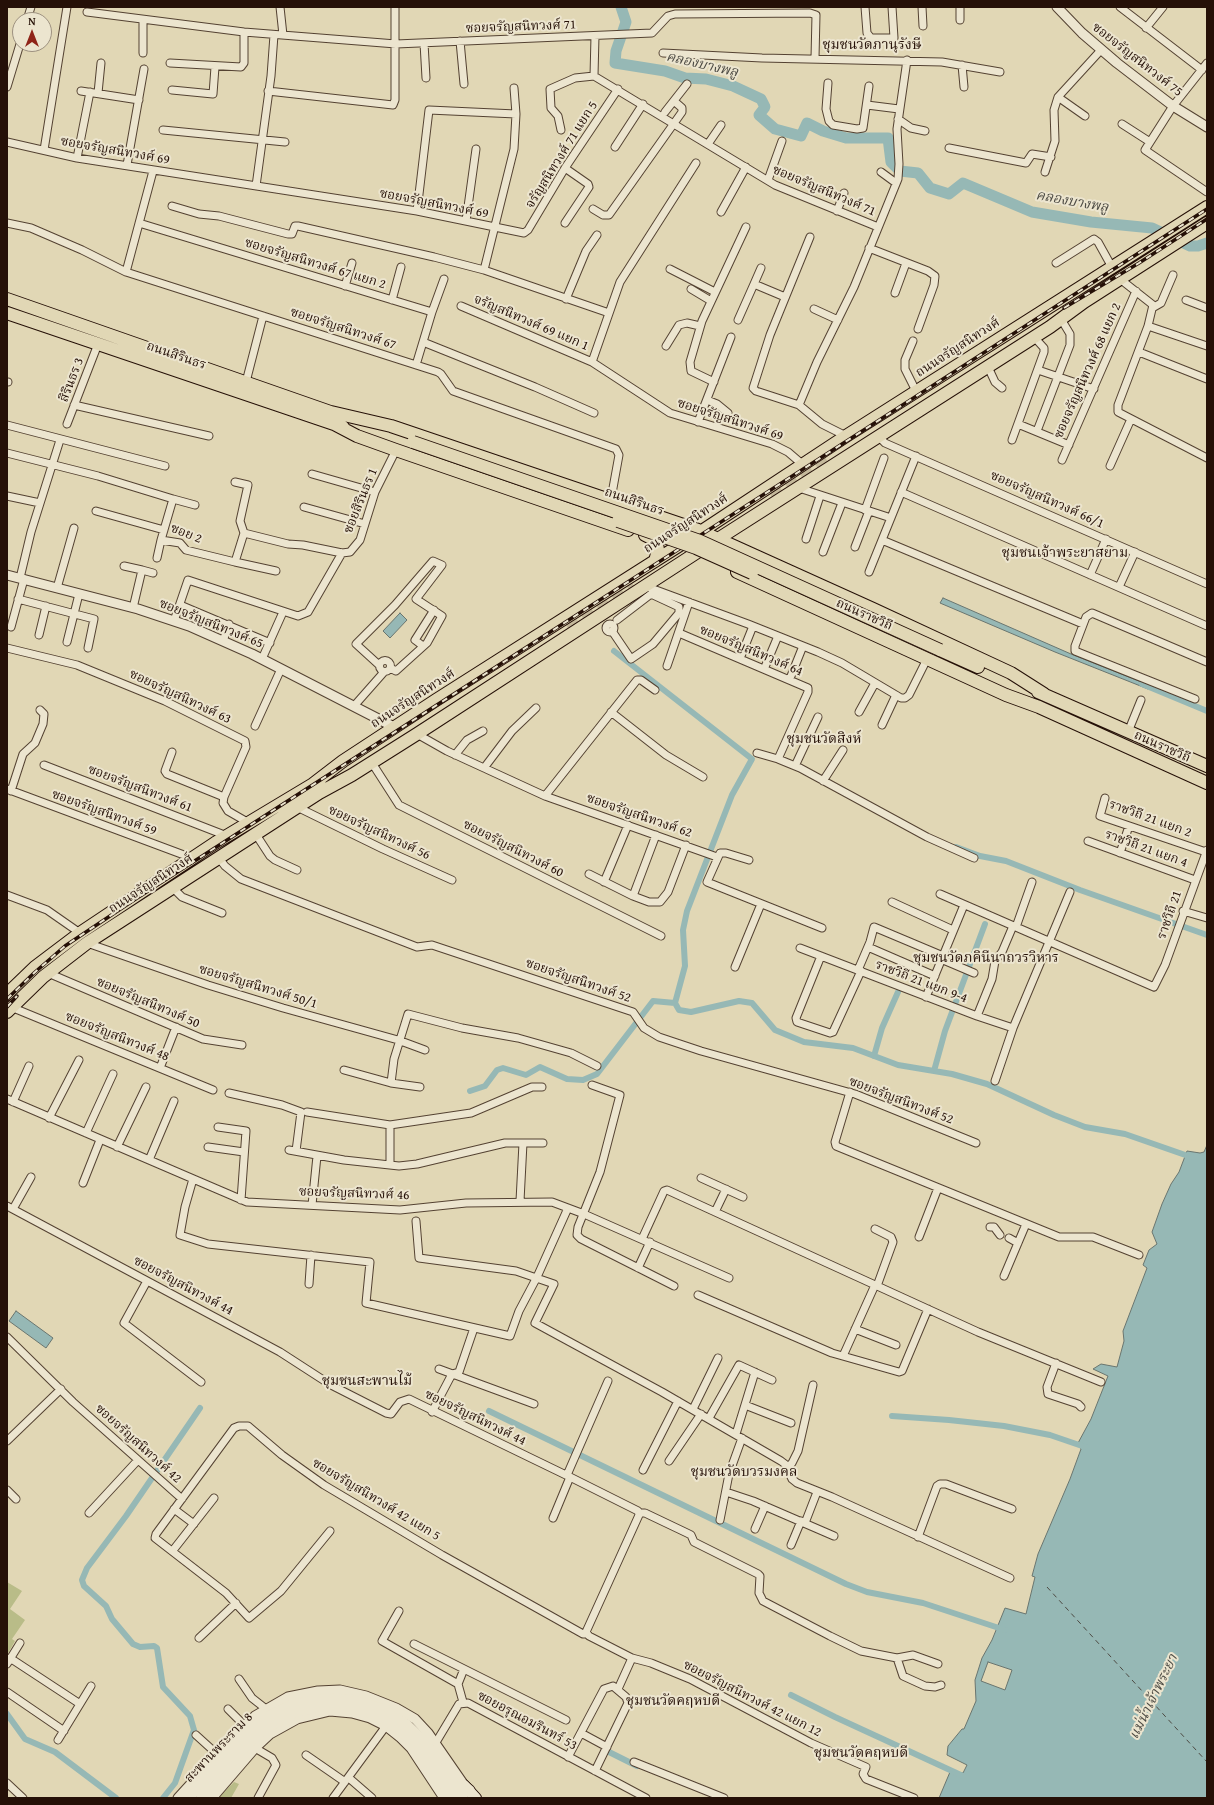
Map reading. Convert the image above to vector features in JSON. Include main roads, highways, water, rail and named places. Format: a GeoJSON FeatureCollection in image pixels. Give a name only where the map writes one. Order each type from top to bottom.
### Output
{"type":"FeatureCollection","features":[{"type":"Feature","properties":{"kind":"main road","name":"ถนนจรัญสนิทวงศ์"},"geometry":{"type":"LineString","coordinates":[[10,987],[47,958],[172,887],[297,807],[343,761],[394,727],[677,546],[702,532],[770,485],[916,391],[1036,315],[1113,269],[1207,208]]}},
{"type":"Feature","properties":{"kind":"main road","name":"ถนนจรัญสนิทวงศ์"},"geometry":{"type":"LineString","coordinates":[[9,1009],[84,938],[192,858],[249,822],[372,763],[696,553],[988,367],[1062,319],[1084,302],[1207,223]]}},
{"type":"Feature","properties":{"kind":"main road","name":"ถนนจรัญสนิทวงศ์"},"geometry":{"type":"LineString","coordinates":[[1077,291],[1020,331],[827,459],[1044,321],[1084,302]]}},
{"type":"Feature","properties":{"kind":"main road","name":"ถนนสิรินธร"},"geometry":{"type":"LineString","coordinates":[[7,299],[331,412],[412,446],[696,548],[935,655]]}},
{"type":"Feature","properties":{"kind":"main road","name":"ถนนสิรินธร"},"geometry":{"type":"LineString","coordinates":[[7,313],[336,425],[412,446]]}},
{"type":"Feature","properties":{"kind":"main road","name":"ถนนสิรินธร"},"geometry":{"type":"LineString","coordinates":[[331,412],[391,426],[611,499],[719,539]]}},
{"type":"Feature","properties":{"kind":"main road","name":"ถนนสิรินธร"},"geometry":{"type":"LineString","coordinates":[[336,425],[357,436],[396,450],[677,546]]}},
{"type":"Feature","properties":{"kind":"main road"},"geometry":{"type":"LineString","coordinates":[[770,485],[768,492],[771,496],[776,498],[786,496]]}},
{"type":"Feature","properties":{"kind":"main road"},"geometry":{"type":"LineString","coordinates":[[583,514],[599,509],[600,505],[593,494]]}},
{"type":"Feature","properties":{"kind":"main road"},"geometry":{"type":"LineString","coordinates":[[645,535],[653,539],[657,544],[658,550],[655,561]]}},
{"type":"Feature","properties":{"kind":"main road","name":"ถนนราชวิถี"},"geometry":{"type":"LineString","coordinates":[[719,539],[1004,670],[1044,694]]}},
{"type":"Feature","properties":{"kind":"main road","name":"ถนนราชวิถี"},"geometry":{"type":"LineString","coordinates":[[677,546],[935,655],[1006,688],[1039,707],[1207,783]]}},
{"type":"Feature","properties":{"kind":"main road"},"geometry":{"type":"LineString","coordinates":[[579,609],[589,606],[595,609],[596,616],[592,620]]}},
{"type":"Feature","properties":{"kind":"main road","name":"ถนนจรัญสนิทวงศ์"},"geometry":{"type":"LineString","coordinates":[[316,789],[567,626]]}},
{"type":"Feature","properties":{"kind":"main road","name":"ถนนราชวิถี"},"geometry":{"type":"LineString","coordinates":[[935,655],[1044,694],[1128,732],[1206,763]]}},
{"type":"Feature","properties":{"kind":"main road"},"geometry":{"type":"LineString","coordinates":[[47,958],[51,970]]}},
{"type":"Feature","properties":{"kind":"main road","name":"สะพานพระราม 8"},"geometry":{"type":"LineString","coordinates":[[188,1798],[258,1724],[269,1716],[291,1705],[328,1698],[353,1700],[375,1706],[406,1724],[425,1742],[463,1798]]}},
{"type":"Feature","properties":{"kind":"main road","name":"สะพานพระราม 8"},"geometry":{"type":"LineString","coordinates":[[201,1798],[245,1747],[263,1730],[294,1713],[317,1707],[330,1706],[365,1711],[383,1719],[400,1730],[424,1755],[453,1798]]}},
{"type":"Feature","properties":{"kind":"main road"},"geometry":{"type":"LineString","coordinates":[[464,1785],[476,1798]]}},
{"type":"Feature","properties":{"kind":"water"},"geometry":{"type":"Polygon","coordinates":[[[943,598],[1071,654],[1149,685],[1148,689],[1055,652],[940,603],[943,598]]]}},
{"type":"Feature","properties":{"kind":"water"},"geometry":{"type":"Polygon","coordinates":[[[400,613],[407,620],[390,638],[383,631],[400,613]]]}},
{"type":"Feature","properties":{"kind":"water","name":"แม่น้ำเจ้าพระยา"},"geometry":{"type":"Polygon","coordinates":[[[1207,1145],[1207,1798],[939,1798],[950,1772],[963,1773],[967,1765],[947,1755],[948,1746],[962,1729],[964,1729],[976,1701],[975,1680],[982,1658],[992,1640],[1005,1608],[1026,1614],[1035,1577],[1032,1576],[1038,1554],[1081,1449],[1078,1443],[1091,1419],[1108,1376],[1093,1369],[1101,1364],[1117,1367],[1124,1341],[1123,1331],[1147,1268],[1143,1265],[1149,1250],[1157,1244],[1152,1232],[1162,1204],[1171,1184],[1179,1172],[1187,1151],[1200,1153],[1204,1152],[1207,1145]],[[988,1662],[981,1681],[1005,1690],[1012,1670],[988,1662]]]}},
{"type":"Feature","properties":{"kind":"water"},"geometry":{"type":"Polygon","coordinates":[[[16,1311],[53,1338],[46,1348],[9,1321],[16,1311]]]}},
{"type":"Feature","properties":{"kind":"waterway","name":"คลองบางพลู"},"geometry":{"type":"LineString","coordinates":[[621,7],[626,22],[616,51],[615,63],[665,71],[685,78],[706,79],[733,86],[761,99],[765,107],[759,115],[775,129],[801,136],[807,123],[823,131],[846,138],[888,138],[891,162],[900,171],[918,173],[930,188],[949,194],[963,183],[1032,212],[1091,222],[1152,228],[1190,246],[1198,246],[1207,243]]}},
{"type":"Feature","properties":{"kind":"waterway"},"geometry":{"type":"LineString","coordinates":[[614,651],[752,759],[732,795],[687,911],[683,930],[685,966],[675,1003],[679,1010],[691,1012],[739,1001],[752,1003],[775,1030],[804,1042],[853,1048],[898,1065],[952,1074],[987,1084],[1054,1115],[1085,1127],[1125,1134],[1191,1157]]}},
{"type":"Feature","properties":{"kind":"waterway"},"geometry":{"type":"LineString","coordinates":[[1142,684],[1207,711]]}},
{"type":"Feature","properties":{"kind":"waterway"},"geometry":{"type":"LineString","coordinates":[[956,847],[980,856],[1006,861],[1080,890],[1207,935]]}},
{"type":"Feature","properties":{"kind":"waterway"},"geometry":{"type":"LineString","coordinates":[[934,1071],[945,1031],[985,924]]}},
{"type":"Feature","properties":{"kind":"waterway"},"geometry":{"type":"LineString","coordinates":[[874,1056],[882,1028],[898,992]]}},
{"type":"Feature","properties":{"kind":"waterway"},"geometry":{"type":"LineString","coordinates":[[470,1091],[485,1086],[497,1070],[503,1068],[526,1075],[540,1067],[567,1079],[583,1080],[597,1074],[653,1001],[675,1003]]}},
{"type":"Feature","properties":{"kind":"waterway"},"geometry":{"type":"LineString","coordinates":[[163,1798],[175,1783],[194,1730],[190,1716],[163,1687],[157,1648],[154,1646],[140,1647],[133,1644],[112,1619],[106,1606],[84,1586],[82,1580],[87,1568],[126,1516],[200,1408]]}},
{"type":"Feature","properties":{"kind":"waterway"},"geometry":{"type":"LineString","coordinates":[[489,1411],[846,1584],[867,1592],[923,1603],[1005,1630]]}},
{"type":"Feature","properties":{"kind":"waterway"},"geometry":{"type":"LineString","coordinates":[[892,1416],[1004,1426],[1050,1435],[1085,1447]]}},
{"type":"Feature","properties":{"kind":"waterway"},"geometry":{"type":"LineString","coordinates":[[791,1695],[963,1776]]}},
{"type":"Feature","properties":{"kind":"waterway"},"geometry":{"type":"LineString","coordinates":[[7,1714],[25,1739],[55,1752],[116,1798]]}},
{"type":"Feature","properties":{"kind":"waterway"},"geometry":{"type":"LineString","coordinates":[[609,1752],[637,1766]]}},
{"type":"Feature","properties":{"kind":"tunnel"},"geometry":{"type":"LineString","coordinates":[[772,497],[828,461]]}},
{"type":"Feature","properties":{"kind":"tunnel"},"geometry":{"type":"LineString","coordinates":[[568,628],[634,586]]}},
{"type":"Feature","properties":{"kind":"railway"},"geometry":{"type":"LineString","coordinates":[[7,999],[65,946],[134,900],[1207,209]]}},
{"type":"Feature","properties":{"kind":"railway"},"geometry":{"type":"LineString","coordinates":[[1064,308],[1139,263],[1207,219]]}},
{"type":"Feature","properties":{"kind":"railway"},"geometry":{"type":"LineString","coordinates":[[7,1007],[17,996]]}},
{"type":"Feature","properties":{"kind":"district","name":"ชุมชนวัดภานุรังษี"},"geometry":{"type":"Point","coordinates":[872,45]}},
{"type":"Feature","properties":{"kind":"district","name":"ชุมชนเจ้าพระยาสยาม"},"geometry":{"type":"Point","coordinates":[1065,553]}},
{"type":"Feature","properties":{"kind":"district","name":"ชุมชนวัดสิงห์"},"geometry":{"type":"Point","coordinates":[824,739]}},
{"type":"Feature","properties":{"kind":"district","name":"ชุมชนวัดภคินีนาถวรวิหาร"},"geometry":{"type":"Point","coordinates":[986,958]}},
{"type":"Feature","properties":{"kind":"district","name":"ชุมชนสะพานไม้"},"geometry":{"type":"Point","coordinates":[367,1381]}},
{"type":"Feature","properties":{"kind":"district","name":"ชุมชนวัดบวรมงคล"},"geometry":{"type":"Point","coordinates":[744,1472]}},
{"type":"Feature","properties":{"kind":"district","name":"ชุมชนวัดคฤหบดี"},"geometry":{"type":"Point","coordinates":[673,1701]}},
{"type":"Feature","properties":{"kind":"district","name":"ชุมชนวัดคฤหบดี"},"geometry":{"type":"Point","coordinates":[861,1753]}}]}
